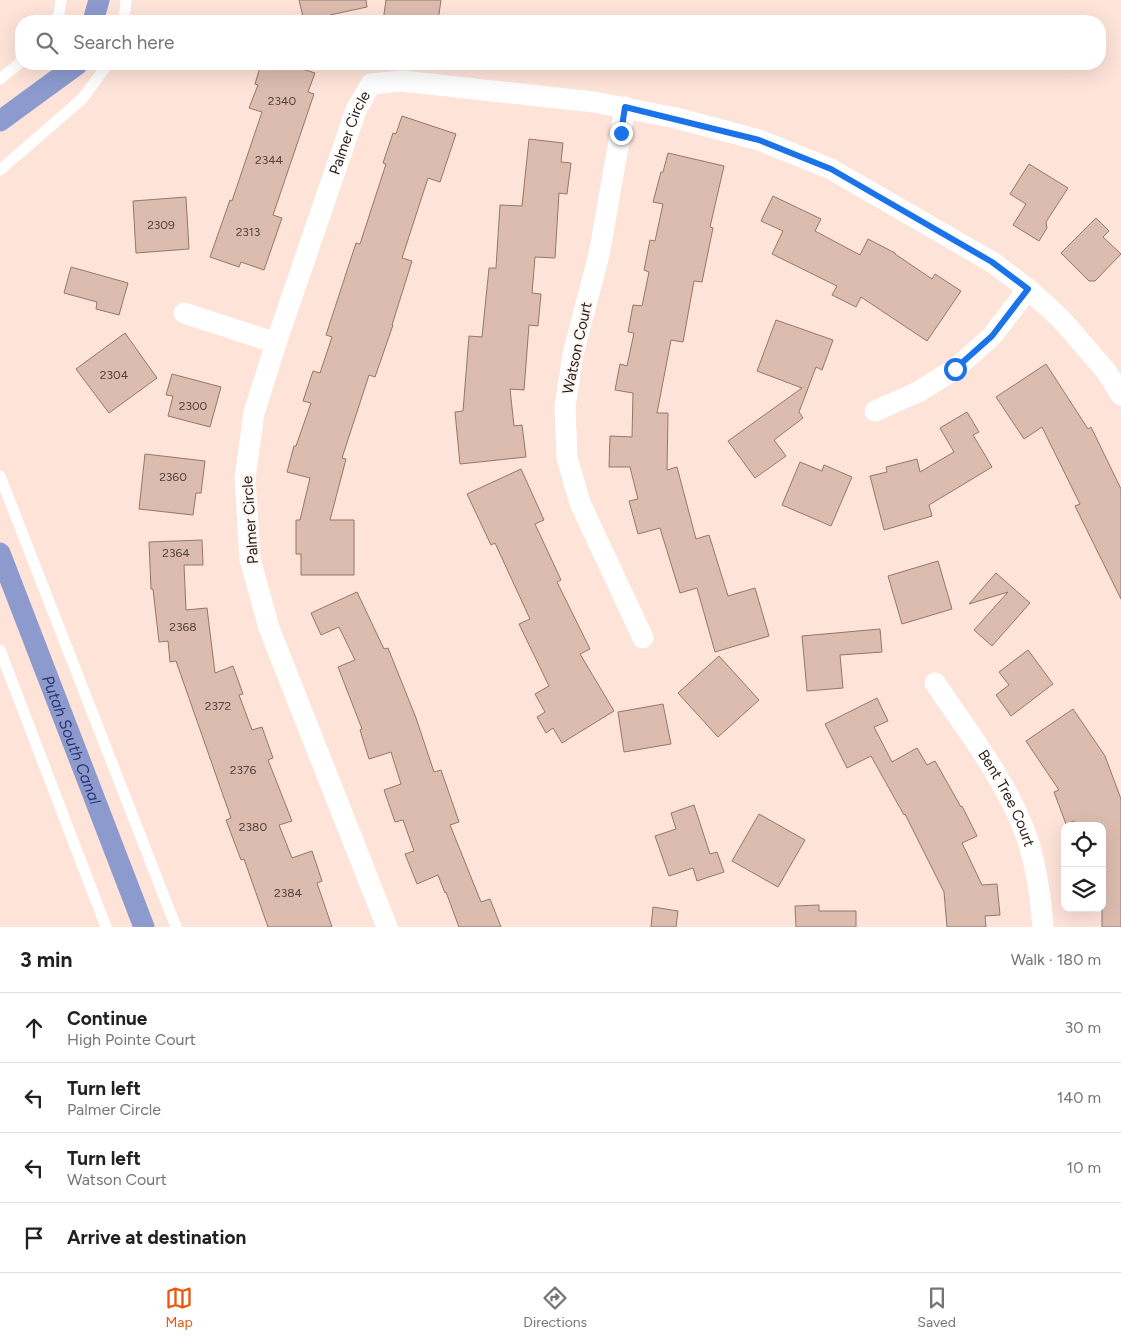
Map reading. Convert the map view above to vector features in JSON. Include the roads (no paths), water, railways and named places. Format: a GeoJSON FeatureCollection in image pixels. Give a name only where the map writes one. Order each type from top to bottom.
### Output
{"type":"FeatureCollection","features":[{"type":"Feature","properties":{"kind":"street","name":"Palmer Circle"},"geometry":{"type":"LineString","coordinates":[[387,927],[269,628],[250,559],[245,478],[254,413],[276,343],[356,110],[371,84],[402,80],[625,107],[759,140],[831,169],[992,262],[1028,289],[1067,327],[1106,371],[1121,395]]}},
{"type":"Feature","properties":{"kind":"street","name":"Watson Court"},"geometry":{"type":"LineString","coordinates":[[625,107],[599,255],[573,354],[565,407],[567,458],[580,502],[643,638]]}},
{"type":"Feature","properties":{"kind":"street"},"geometry":{"type":"LineString","coordinates":[[875,411],[918,392],[955,369],[992,336],[1028,289]]}},
{"type":"Feature","properties":{"kind":"street"},"geometry":{"type":"LineString","coordinates":[[184,313],[276,343]]}},
{"type":"Feature","properties":{"kind":"street","name":"Bent Tree Court"},"geometry":{"type":"LineString","coordinates":[[935,683],[1006,790],[1029,844],[1041,902],[1043,927]]}},
{"type":"Feature","properties":{"kind":"lane"},"geometry":{"type":"LineString","coordinates":[[58,15],[61,0]]}},
{"type":"Feature","properties":{"kind":"lane"},"geometry":{"type":"LineString","coordinates":[[125,15],[126,0]]}},
{"type":"Feature","properties":{"kind":"lane"},"geometry":{"type":"LineString","coordinates":[[0,79],[15,67]]}},
{"type":"Feature","properties":{"kind":"lane"},"geometry":{"type":"LineString","coordinates":[[0,170],[82,99],[104,70]]}},
{"type":"Feature","properties":{"kind":"lane"},"geometry":{"type":"LineString","coordinates":[[0,476],[176,927]]}},
{"type":"Feature","properties":{"kind":"lane"},"geometry":{"type":"LineString","coordinates":[[0,650],[106,927]]}},
{"type":"Feature","properties":{"kind":"waterway","name":"Putah South Canal"},"geometry":{"type":"LineString","coordinates":[[95,15],[99,0]]}},
{"type":"Feature","properties":{"kind":"waterway","name":"Putah South Canal"},"geometry":{"type":"LineString","coordinates":[[0,121],[70,70]]}},
{"type":"Feature","properties":{"kind":"waterway","name":"Putah South Canal"},"geometry":{"type":"LineString","coordinates":[[0,553],[144,927]]}}]}
